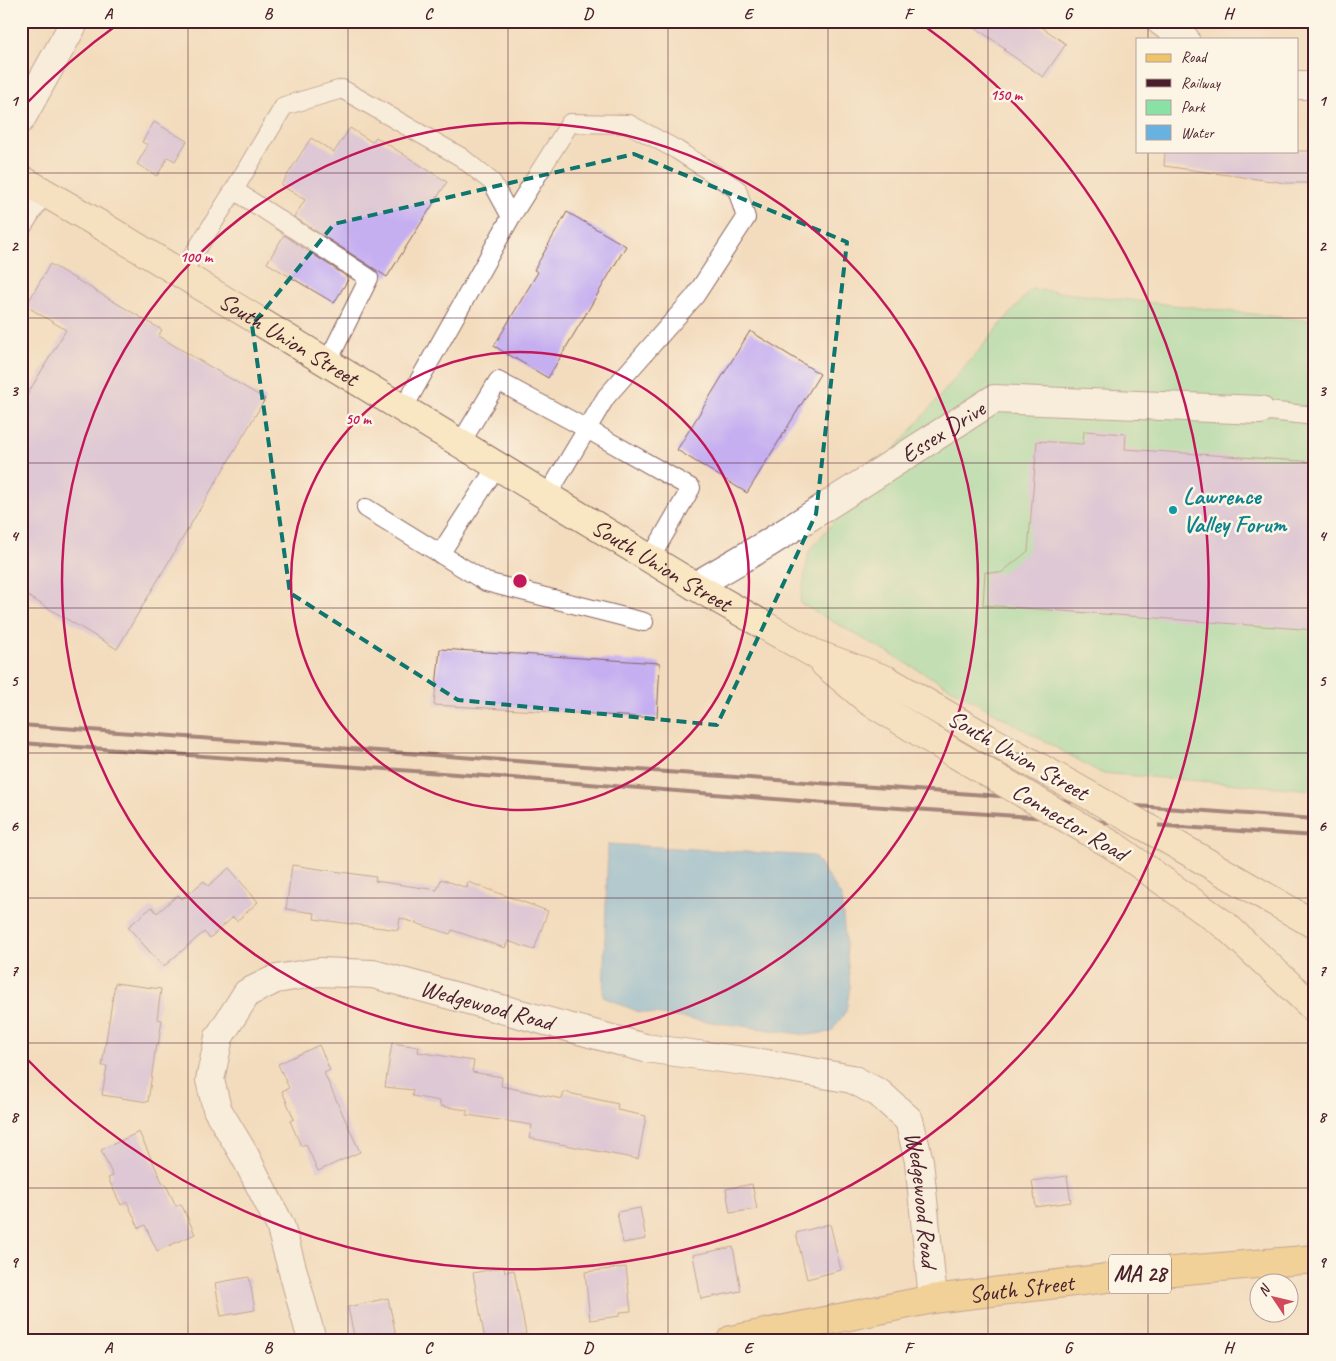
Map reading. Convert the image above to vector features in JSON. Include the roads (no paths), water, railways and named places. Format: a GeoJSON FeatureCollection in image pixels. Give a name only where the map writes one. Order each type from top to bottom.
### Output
{"type":"FeatureCollection","features":[{"type":"Feature","properties":{"kind":"main road","name":"South Union Street"},"geometry":{"type":"LineString","coordinates":[[33,186],[695,586],[813,653],[887,680],[1315,925]]}},
{"type":"Feature","properties":{"kind":"main road","name":"Connector Road"},"geometry":{"type":"LineString","coordinates":[[813,653],[869,701],[952,752],[1114,846],[1226,926],[1315,1009]]}},
{"type":"Feature","properties":{"kind":"main road","name":"South Street"},"geometry":{"type":"LineString","coordinates":[[731,1340],[933,1299],[1149,1272],[1315,1259]]}},
{"type":"Feature","properties":{"kind":"street"},"geometry":{"type":"LineString","coordinates":[[21,118],[75,21]]}},
{"type":"Feature","properties":{"kind":"street"},"geometry":{"type":"LineString","coordinates":[[1160,21],[1184,38]]}},
{"type":"Feature","properties":{"kind":"street"},"geometry":{"type":"LineString","coordinates":[[1298,85],[1315,86]]}},
{"type":"Feature","properties":{"kind":"street","name":"Essex Drive"},"geometry":{"type":"LineString","coordinates":[[695,586],[767,544],[994,399],[1260,410]]}},
{"type":"Feature","properties":{"kind":"street","name":"Wedgewood Road"},"geometry":{"type":"LineString","coordinates":[[312,1340],[280,1225],[245,1156],[217,1109],[210,1080],[219,1037],[247,993],[276,979],[318,972],[373,974],[645,1048],[767,1064],[852,1079],[879,1093],[909,1120],[919,1161],[933,1299]]}},
{"type":"Feature","properties":{"kind":"lane"},"geometry":{"type":"LineString","coordinates":[[181,274],[284,106],[342,89],[461,156],[492,182],[511,217]]}},
{"type":"Feature","properties":{"kind":"lane"},"geometry":{"type":"LineString","coordinates":[[402,409],[511,217],[570,123],[629,124],[677,150],[737,189],[746,218],[695,296],[606,396],[547,496]]}},
{"type":"Feature","properties":{"kind":"lane"},"geometry":{"type":"LineString","coordinates":[[21,229],[33,186]]}},
{"type":"Feature","properties":{"kind":"lane"},"geometry":{"type":"LineString","coordinates":[[234,190],[369,278],[327,363]]}},
{"type":"Feature","properties":{"kind":"lane"},"geometry":{"type":"LineString","coordinates":[[460,444],[498,381],[691,488],[650,559]]}},
{"type":"Feature","properties":{"kind":"lane","name":"Essex Drive"},"geometry":{"type":"LineString","coordinates":[[1260,410],[1315,416]]}},
{"type":"Feature","properties":{"kind":"lane"},"geometry":{"type":"LineString","coordinates":[[440,554],[497,466]]}},
{"type":"Feature","properties":{"kind":"lane"},"geometry":{"type":"LineString","coordinates":[[366,508],[486,582],[644,622]]}},
{"type":"Feature","properties":{"kind":"water"},"geometry":{"type":"Polygon","coordinates":[[[608,844],[814,856],[841,896],[850,986],[846,1011],[831,1032],[807,1035],[639,1012],[603,997],[608,844]]]}},
{"type":"Feature","properties":{"kind":"railway"},"geometry":{"type":"LineString","coordinates":[[21,725],[1315,819]]}},
{"type":"Feature","properties":{"kind":"railway"},"geometry":{"type":"LineString","coordinates":[[21,743],[539,780],[825,803],[1315,836]]}},
{"type":"Feature","properties":{"kind":"place","name":"Lawrence Valley Forum"},"geometry":{"type":"Point","coordinates":[1173,510]}}]}
